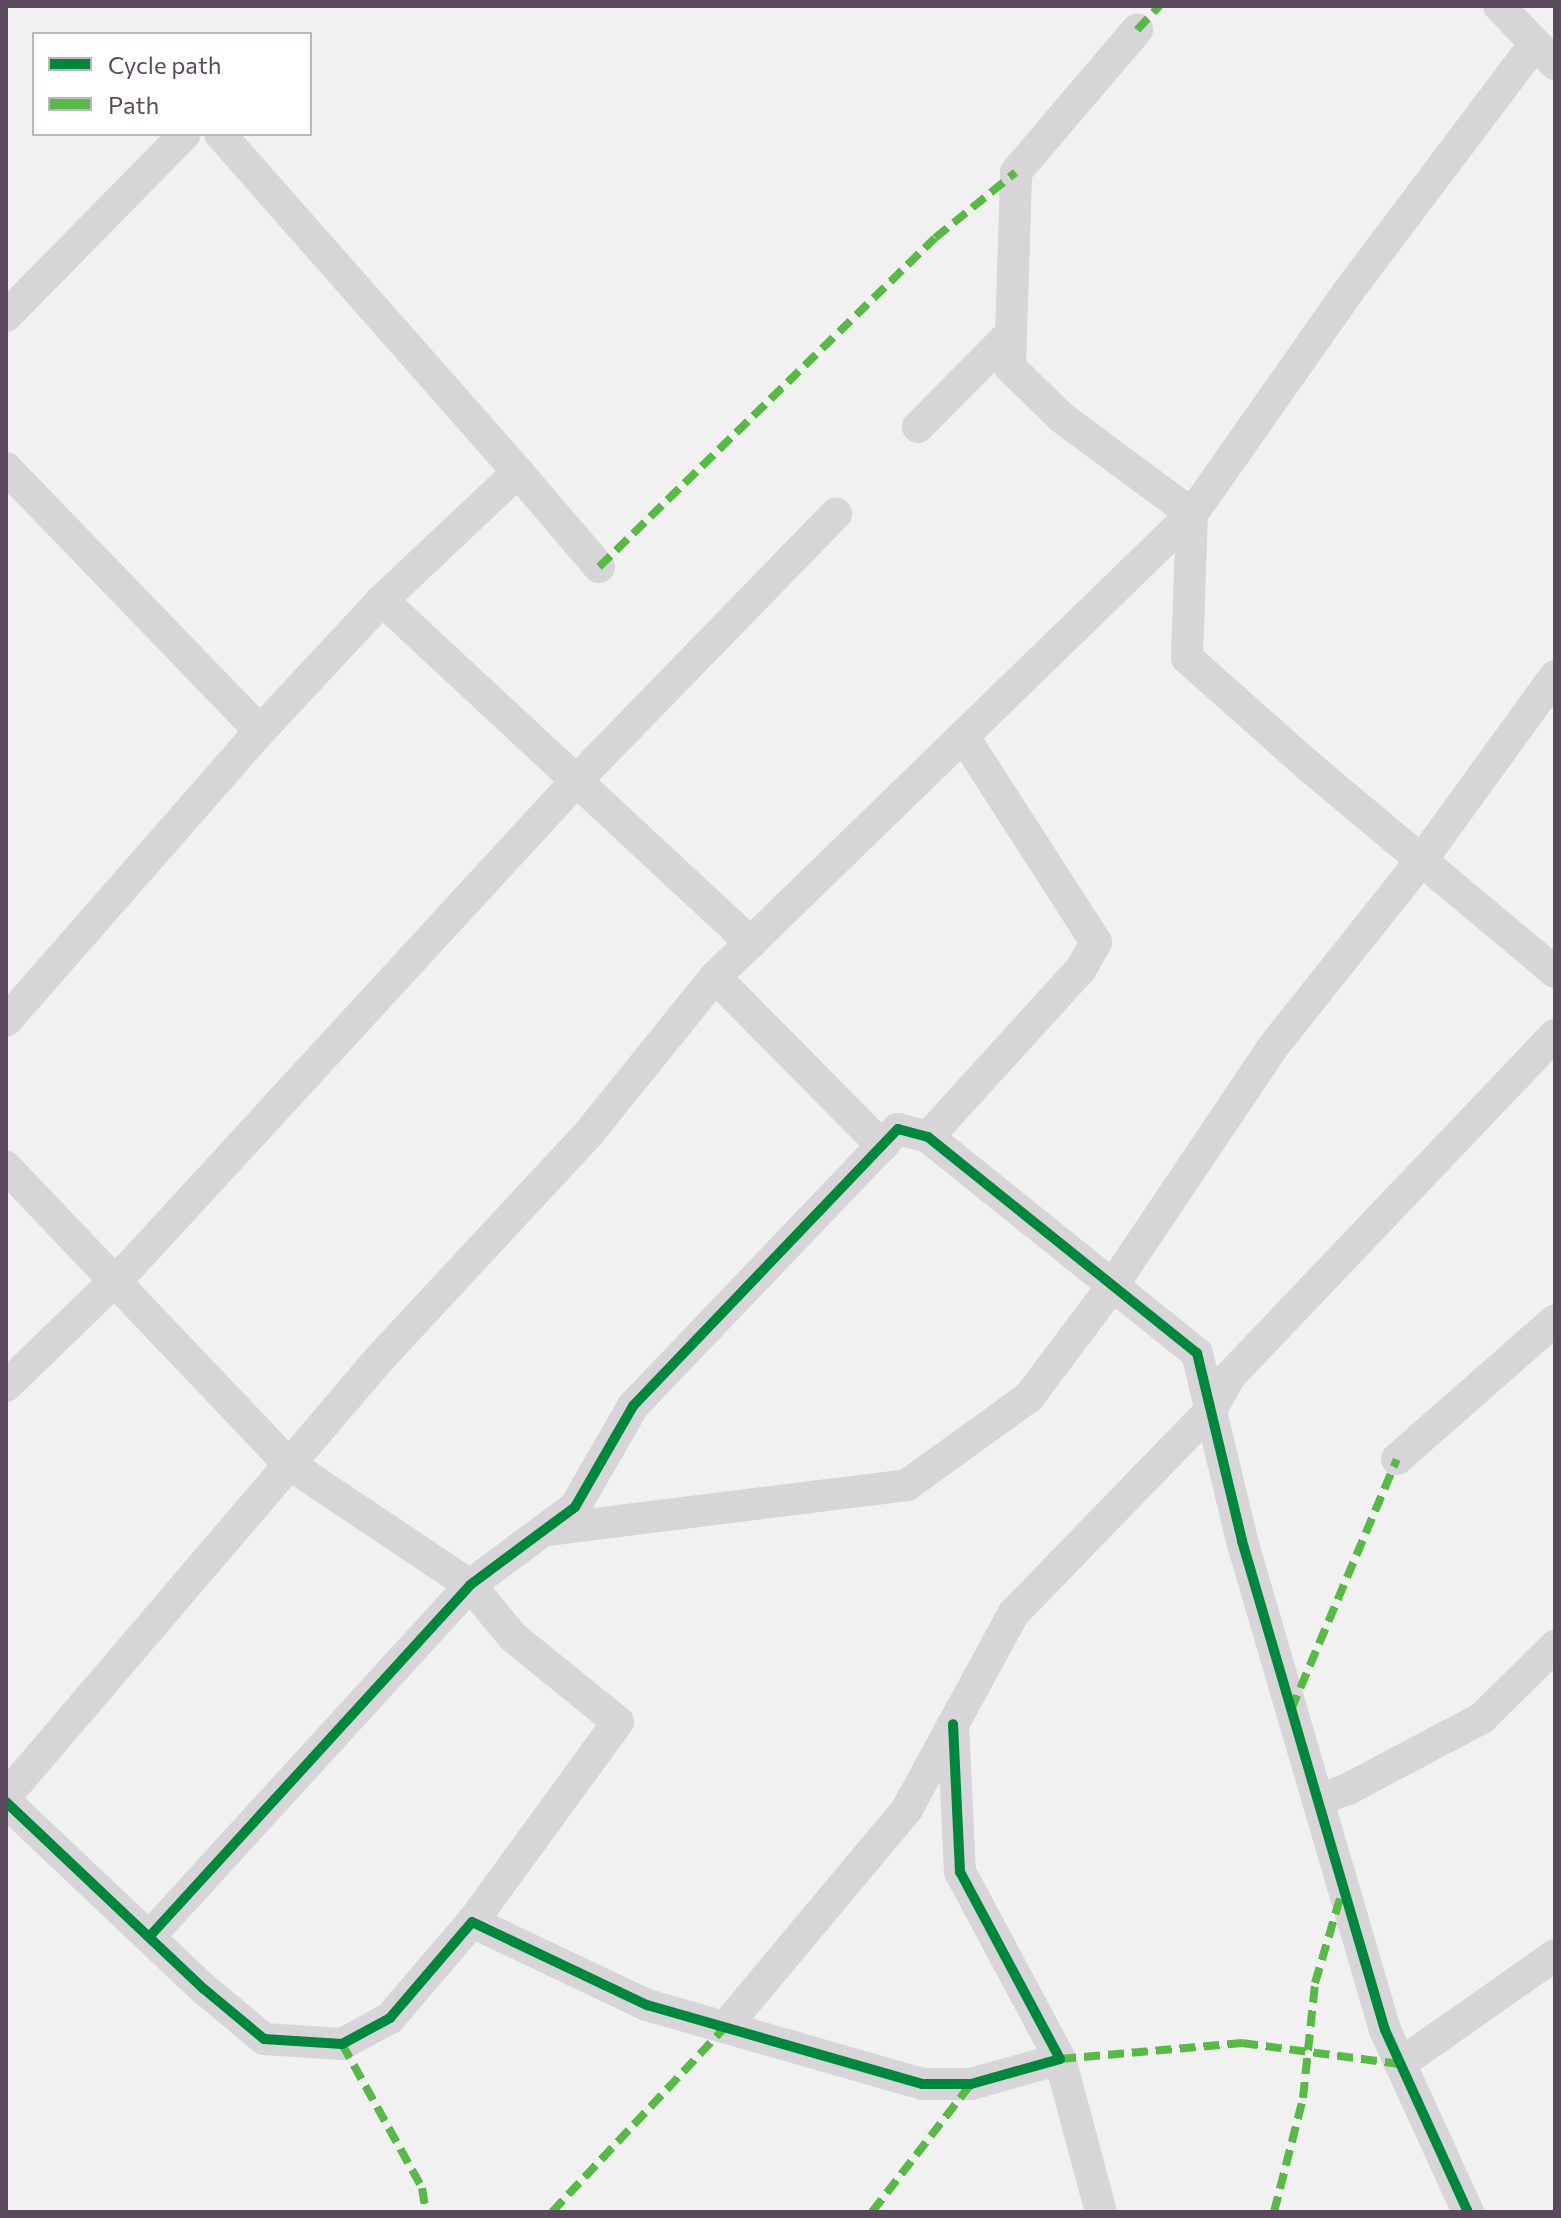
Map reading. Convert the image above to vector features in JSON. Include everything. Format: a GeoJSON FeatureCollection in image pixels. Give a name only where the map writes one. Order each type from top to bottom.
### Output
{"type":"FeatureCollection","features":[{"type":"Feature","properties":{"kind":"street"},"geometry":{"type":"LineString","coordinates":[[6,1167],[289,1464],[470,1585],[513,1637],[618,1722],[472,1922],[390,2018],[342,2044],[264,2039],[149,1937],[6,1799],[289,1464],[381,1357],[589,1133],[715,977],[1192,514],[1348,292],[1544,54],[1499,6]]}},
{"type":"Feature","properties":{"kind":"street"},"geometry":{"type":"LineString","coordinates":[[1137,30],[1016,172],[1010,367],[1061,417],[1192,514]]}},
{"type":"Feature","properties":{"kind":"street"},"geometry":{"type":"LineString","coordinates":[[6,316],[183,136]]}},
{"type":"Feature","properties":{"kind":"street"},"geometry":{"type":"LineString","coordinates":[[222,136],[599,567]]}},
{"type":"Feature","properties":{"kind":"street"},"geometry":{"type":"LineString","coordinates":[[918,427],[1011,333]]}},
{"type":"Feature","properties":{"kind":"street"},"geometry":{"type":"LineString","coordinates":[[6,468],[260,731]]}},
{"type":"Feature","properties":{"kind":"street"},"geometry":{"type":"LineString","coordinates":[[6,1021],[260,731],[382,600],[518,472]]}},
{"type":"Feature","properties":{"kind":"street"},"geometry":{"type":"LineString","coordinates":[[6,1386],[114,1281],[576,781],[836,514]]}},
{"type":"Feature","properties":{"kind":"street"},"geometry":{"type":"LineString","coordinates":[[1192,514],[1187,658],[1421,861],[1555,972]]}},
{"type":"Feature","properties":{"kind":"street"},"geometry":{"type":"LineString","coordinates":[[382,600],[751,943]]}},
{"type":"Feature","properties":{"kind":"street"},"geometry":{"type":"LineString","coordinates":[[543,1531],[907,1485],[1029,1397],[1113,1285],[1272,1048],[1421,861],[1555,676]]}},
{"type":"Feature","properties":{"kind":"street"},"geometry":{"type":"LineString","coordinates":[[928,1137],[1081,969],[1096,942],[963,736]]}},
{"type":"Feature","properties":{"kind":"street"},"geometry":{"type":"LineString","coordinates":[[715,977],[882,1146]]}},
{"type":"Feature","properties":{"kind":"street"},"geometry":{"type":"LineString","coordinates":[[725,2027],[907,1809],[1014,1613],[1211,1410],[1229,1377],[1555,1035]]}},
{"type":"Feature","properties":{"kind":"street"},"geometry":{"type":"LineString","coordinates":[[149,1937],[470,1585],[575,1507],[633,1406],[898,1129],[928,1137],[1197,1353],[1242,1541],[1385,2030],[1468,2212]]}},
{"type":"Feature","properties":{"kind":"street"},"geometry":{"type":"LineString","coordinates":[[1397,1459],[1555,1320]]}},
{"type":"Feature","properties":{"kind":"street"},"geometry":{"type":"LineString","coordinates":[[1318,1800],[1348,1789],[1482,1718],[1555,1646]]}},
{"type":"Feature","properties":{"kind":"street"},"geometry":{"type":"LineString","coordinates":[[953,1724],[960,1872],[1060,2059],[1101,2212]]}},
{"type":"Feature","properties":{"kind":"street"},"geometry":{"type":"LineString","coordinates":[[472,1922],[647,2005],[922,2084],[971,2084],[1060,2059]]}},
{"type":"Feature","properties":{"kind":"street"},"geometry":{"type":"LineString","coordinates":[[1400,2064],[1555,1955]]}},
{"type":"Feature","properties":{"kind":"marked path"},"geometry":{"type":"LineString","coordinates":[[1137,30],[1159,6]]}},
{"type":"Feature","properties":{"kind":"marked path"},"geometry":{"type":"LineString","coordinates":[[599,567],[935,238],[1016,172]]}},
{"type":"Feature","properties":{"kind":"marked path"},"geometry":{"type":"LineString","coordinates":[[1291,1710],[1397,1459]]}},
{"type":"Feature","properties":{"kind":"marked path"},"geometry":{"type":"LineString","coordinates":[[1274,2212],[1303,2098],[1315,1983],[1342,1892]]}},
{"type":"Feature","properties":{"kind":"marked path"},"geometry":{"type":"LineString","coordinates":[[552,2212],[725,2027]]}},
{"type":"Feature","properties":{"kind":"marked path"},"geometry":{"type":"LineString","coordinates":[[1060,2059],[1242,2043],[1400,2064]]}},
{"type":"Feature","properties":{"kind":"marked path"},"geometry":{"type":"LineString","coordinates":[[342,2044],[422,2188],[426,2212]]}},
{"type":"Feature","properties":{"kind":"marked path"},"geometry":{"type":"LineString","coordinates":[[872,2212],[971,2084]]}},
{"type":"Feature","properties":{"kind":"cycle path"},"geometry":{"type":"LineString","coordinates":[[149,1937],[470,1585],[575,1507],[633,1406],[898,1129],[928,1137],[1197,1353],[1242,1541],[1385,2030],[1468,2212]]}},
{"type":"Feature","properties":{"kind":"cycle path"},"geometry":{"type":"LineString","coordinates":[[6,1802],[204,1989],[264,2039],[342,2044],[390,2018],[472,1922],[647,2005],[922,2084],[971,2084],[1060,2059],[960,1872],[953,1724]]}}]}
